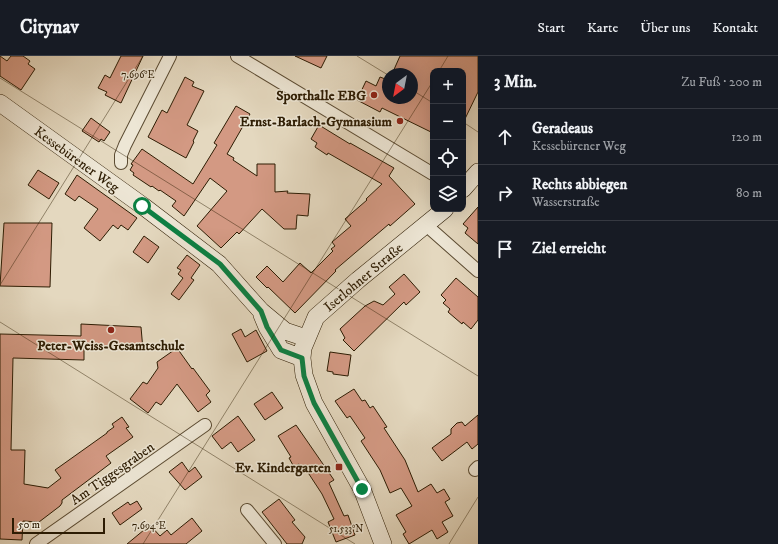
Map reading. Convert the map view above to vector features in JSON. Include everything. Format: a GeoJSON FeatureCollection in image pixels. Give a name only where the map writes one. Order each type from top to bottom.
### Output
{"type":"FeatureCollection","features":[{"type":"Feature","properties":{"kind":"main road","name":"Kessebürener Weg"},"geometry":{"type":"LineString","coordinates":[[0,103],[220,264],[261,311],[285,331],[306,338]]}},
{"type":"Feature","properties":{"kind":"main road"},"geometry":{"type":"LineString","coordinates":[[466,186],[478,172]]}},
{"type":"Feature","properties":{"kind":"main road","name":"Iserlohner Straße"},"geometry":{"type":"LineString","coordinates":[[383,544],[362,489],[314,403],[304,376],[302,358],[303,348],[316,317],[358,280],[441,212]]}},
{"type":"Feature","properties":{"kind":"main road","name":"Kessebürener Weg"},"geometry":{"type":"LineString","coordinates":[[261,311],[267,327],[281,350],[302,358]]}},
{"type":"Feature","properties":{"kind":"street"},"geometry":{"type":"LineString","coordinates":[[121,163],[121,155],[125,145],[170,56]]}},
{"type":"Feature","properties":{"kind":"street"},"geometry":{"type":"LineString","coordinates":[[237,56],[430,172]]}},
{"type":"Feature","properties":{"kind":"street"},"geometry":{"type":"LineString","coordinates":[[426,225],[478,271]]}},
{"type":"Feature","properties":{"kind":"street","name":"Am Tiggesgraben"},"geometry":{"type":"LineString","coordinates":[[36,544],[205,425]]}},
{"type":"Feature","properties":{"kind":"street"},"geometry":{"type":"LineString","coordinates":[[247,510],[275,544]]}},
{"type":"Feature","properties":{"kind":"building"},"geometry":{"type":"Polygon","coordinates":[[[0,56],[7,61],[11,56],[23,56],[30,61],[28,64],[35,69],[21,90],[0,76],[0,56]]]}},
{"type":"Feature","properties":{"kind":"building"},"geometry":{"type":"Polygon","coordinates":[[[121,56],[143,56],[121,103],[105,95],[107,92],[98,88],[105,75],[110,78],[121,56]]]}},
{"type":"Feature","properties":{"kind":"building"},"geometry":{"type":"Polygon","coordinates":[[[295,56],[327,56],[321,68],[295,56]]]}},
{"type":"Feature","properties":{"kind":"building","name":"Sporthalle EBG"},"geometry":{"type":"Polygon","coordinates":[[[400,56],[478,56],[478,92],[466,117],[466,68],[430,68],[430,132],[382,108],[380,112],[357,100],[366,81],[376,86],[380,77],[382,78],[382,104],[418,104],[418,68],[395,68],[400,56]]]}},
{"type":"Feature","properties":{"kind":"building"},"geometry":{"type":"Polygon","coordinates":[[[185,77],[194,82],[192,86],[204,91],[187,125],[198,131],[186,158],[148,137],[162,110],[167,113],[185,77]]]}},
{"type":"Feature","properties":{"kind":"building"},"geometry":{"type":"Polygon","coordinates":[[[236,106],[250,114],[227,154],[234,158],[233,160],[257,176],[257,164],[275,164],[275,192],[288,191],[287,193],[310,194],[308,216],[297,215],[296,229],[284,229],[262,209],[239,234],[237,232],[221,248],[197,226],[227,191],[210,178],[184,216],[172,206],[176,201],[133,175],[134,173],[130,170],[133,165],[131,164],[142,149],[193,184],[217,145],[214,143],[236,106]]]}},
{"type":"Feature","properties":{"kind":"building"},"geometry":{"type":"Polygon","coordinates":[[[91,118],[110,132],[104,141],[101,139],[99,142],[82,131],[91,118]]]}},
{"type":"Feature","properties":{"kind":"building"},"geometry":{"type":"Polygon","coordinates":[[[319,125],[394,168],[389,176],[415,204],[335,270],[336,271],[295,313],[256,277],[267,266],[283,282],[300,263],[311,273],[333,251],[331,249],[335,246],[332,242],[351,226],[345,219],[367,200],[366,199],[382,184],[328,153],[327,155],[315,147],[317,143],[311,139],[319,125]]]}},
{"type":"Feature","properties":{"kind":"building"},"geometry":{"type":"Polygon","coordinates":[[[38,170],[59,183],[49,199],[28,185],[38,170]]]}},
{"type":"Feature","properties":{"kind":"building"},"geometry":{"type":"Polygon","coordinates":[[[77,175],[137,218],[128,230],[121,225],[118,229],[113,225],[100,241],[84,228],[98,209],[79,196],[75,201],[65,194],[77,175]]]}},
{"type":"Feature","properties":{"kind":"building"},"geometry":{"type":"Polygon","coordinates":[[[478,207],[478,244],[465,233],[468,228],[463,224],[478,207]]]}},
{"type":"Feature","properties":{"kind":"building"},"geometry":{"type":"Polygon","coordinates":[[[4,223],[52,223],[50,287],[0,286],[4,223]]]}},
{"type":"Feature","properties":{"kind":"building"},"geometry":{"type":"Polygon","coordinates":[[[144,236],[159,247],[148,263],[133,252],[144,236]]]}},
{"type":"Feature","properties":{"kind":"building"},"geometry":{"type":"Polygon","coordinates":[[[187,255],[200,265],[191,278],[194,280],[179,300],[171,294],[183,278],[178,274],[181,270],[177,268],[187,255]]]}},
{"type":"Feature","properties":{"kind":"building"},"geometry":{"type":"Polygon","coordinates":[[[404,274],[420,292],[406,305],[404,302],[354,351],[343,340],[345,338],[340,329],[365,306],[374,301],[383,305],[395,294],[389,287],[404,274]]]}},
{"type":"Feature","properties":{"kind":"building"},"geometry":{"type":"Polygon","coordinates":[[[456,278],[478,297],[478,320],[471,329],[463,322],[462,324],[448,312],[450,309],[443,303],[446,300],[441,295],[456,278]]]}},
{"type":"Feature","properties":{"kind":"building"},"geometry":{"type":"Polygon","coordinates":[[[81,324],[141,327],[143,350],[84,348],[84,360],[13,358],[11,450],[25,450],[24,484],[48,488],[61,478],[55,470],[107,433],[114,427],[112,424],[122,417],[129,427],[126,428],[133,437],[106,456],[111,463],[62,500],[60,506],[39,522],[23,521],[22,540],[0,539],[0,334],[81,336],[81,324]]]}},
{"type":"Feature","properties":{"kind":"building"},"geometry":{"type":"Polygon","coordinates":[[[241,329],[245,337],[256,330],[267,351],[247,362],[232,334],[241,329]]]}},
{"type":"Feature","properties":{"kind":"building"},"geometry":{"type":"Polygon","coordinates":[[[177,348],[210,391],[206,395],[211,402],[198,412],[177,384],[161,405],[156,402],[148,413],[130,399],[143,382],[147,384],[158,368],[157,362],[177,348]]]}},
{"type":"Feature","properties":{"kind":"building"},"geometry":{"type":"Polygon","coordinates":[[[330,352],[351,355],[348,376],[333,374],[333,372],[327,371],[330,352]]]}},
{"type":"Feature","properties":{"kind":"building"},"geometry":{"type":"Polygon","coordinates":[[[354,389],[362,401],[365,400],[370,408],[373,406],[387,427],[384,428],[405,460],[418,492],[431,484],[437,493],[444,489],[450,499],[445,502],[453,516],[442,522],[448,532],[437,539],[432,530],[409,544],[403,534],[406,532],[396,515],[412,506],[401,488],[390,493],[380,470],[361,441],[365,438],[350,416],[347,418],[335,401],[354,389]]]}},
{"type":"Feature","properties":{"kind":"building"},"geometry":{"type":"Polygon","coordinates":[[[272,392],[283,408],[265,420],[254,404],[272,392]]]}},
{"type":"Feature","properties":{"kind":"building"},"geometry":{"type":"Polygon","coordinates":[[[478,415],[478,444],[472,449],[467,442],[442,461],[432,448],[451,434],[451,429],[457,423],[462,422],[465,426],[478,415]]]}},
{"type":"Feature","properties":{"kind":"building"},"geometry":{"type":"Polygon","coordinates":[[[238,416],[255,440],[238,452],[231,442],[222,449],[212,436],[238,416]]]}},
{"type":"Feature","properties":{"kind":"building"},"geometry":{"type":"Polygon","coordinates":[[[296,425],[334,480],[329,483],[344,516],[348,515],[355,535],[336,542],[328,522],[334,519],[322,494],[305,468],[302,470],[299,464],[294,467],[289,458],[291,457],[278,436],[296,425]]]}},
{"type":"Feature","properties":{"kind":"building"},"geometry":{"type":"Polygon","coordinates":[[[182,462],[189,472],[195,467],[202,477],[185,490],[169,472],[182,462]]]}},
{"type":"Feature","properties":{"kind":"building"},"geometry":{"type":"Polygon","coordinates":[[[279,499],[295,520],[292,522],[305,537],[302,544],[287,544],[262,512],[279,499]]]}},
{"type":"Feature","properties":{"kind":"building"},"geometry":{"type":"Polygon","coordinates":[[[137,501],[142,509],[120,525],[112,513],[128,502],[130,505],[137,501]]]}},
{"type":"Feature","properties":{"kind":"building"},"geometry":{"type":"Polygon","coordinates":[[[192,518],[202,531],[186,544],[127,544],[150,525],[160,536],[167,530],[171,535],[192,518]]]}},
{"type":"Feature","properties":{"kind":"place","name":"Sporthalle EBG"},"geometry":{"type":"Point","coordinates":[374,95]}},
{"type":"Feature","properties":{"kind":"place","name":"Ernst-Barlach-Gymnasium"},"geometry":{"type":"Point","coordinates":[400,121]}},
{"type":"Feature","properties":{"kind":"place","name":"Peter-Weiss-Gesamtschule"},"geometry":{"type":"Point","coordinates":[111,330]}},
{"type":"Feature","properties":{"kind":"place","name":"Ev. Kindergarten"},"geometry":{"type":"Point","coordinates":[339,467]}},
{"type":"Feature","properties":{"kind":"route"},"geometry":{"type":"LineString","coordinates":[[142,206],[220,264],[261,311],[267,327],[281,350],[302,358],[304,376],[314,403],[362,489]]}}]}
